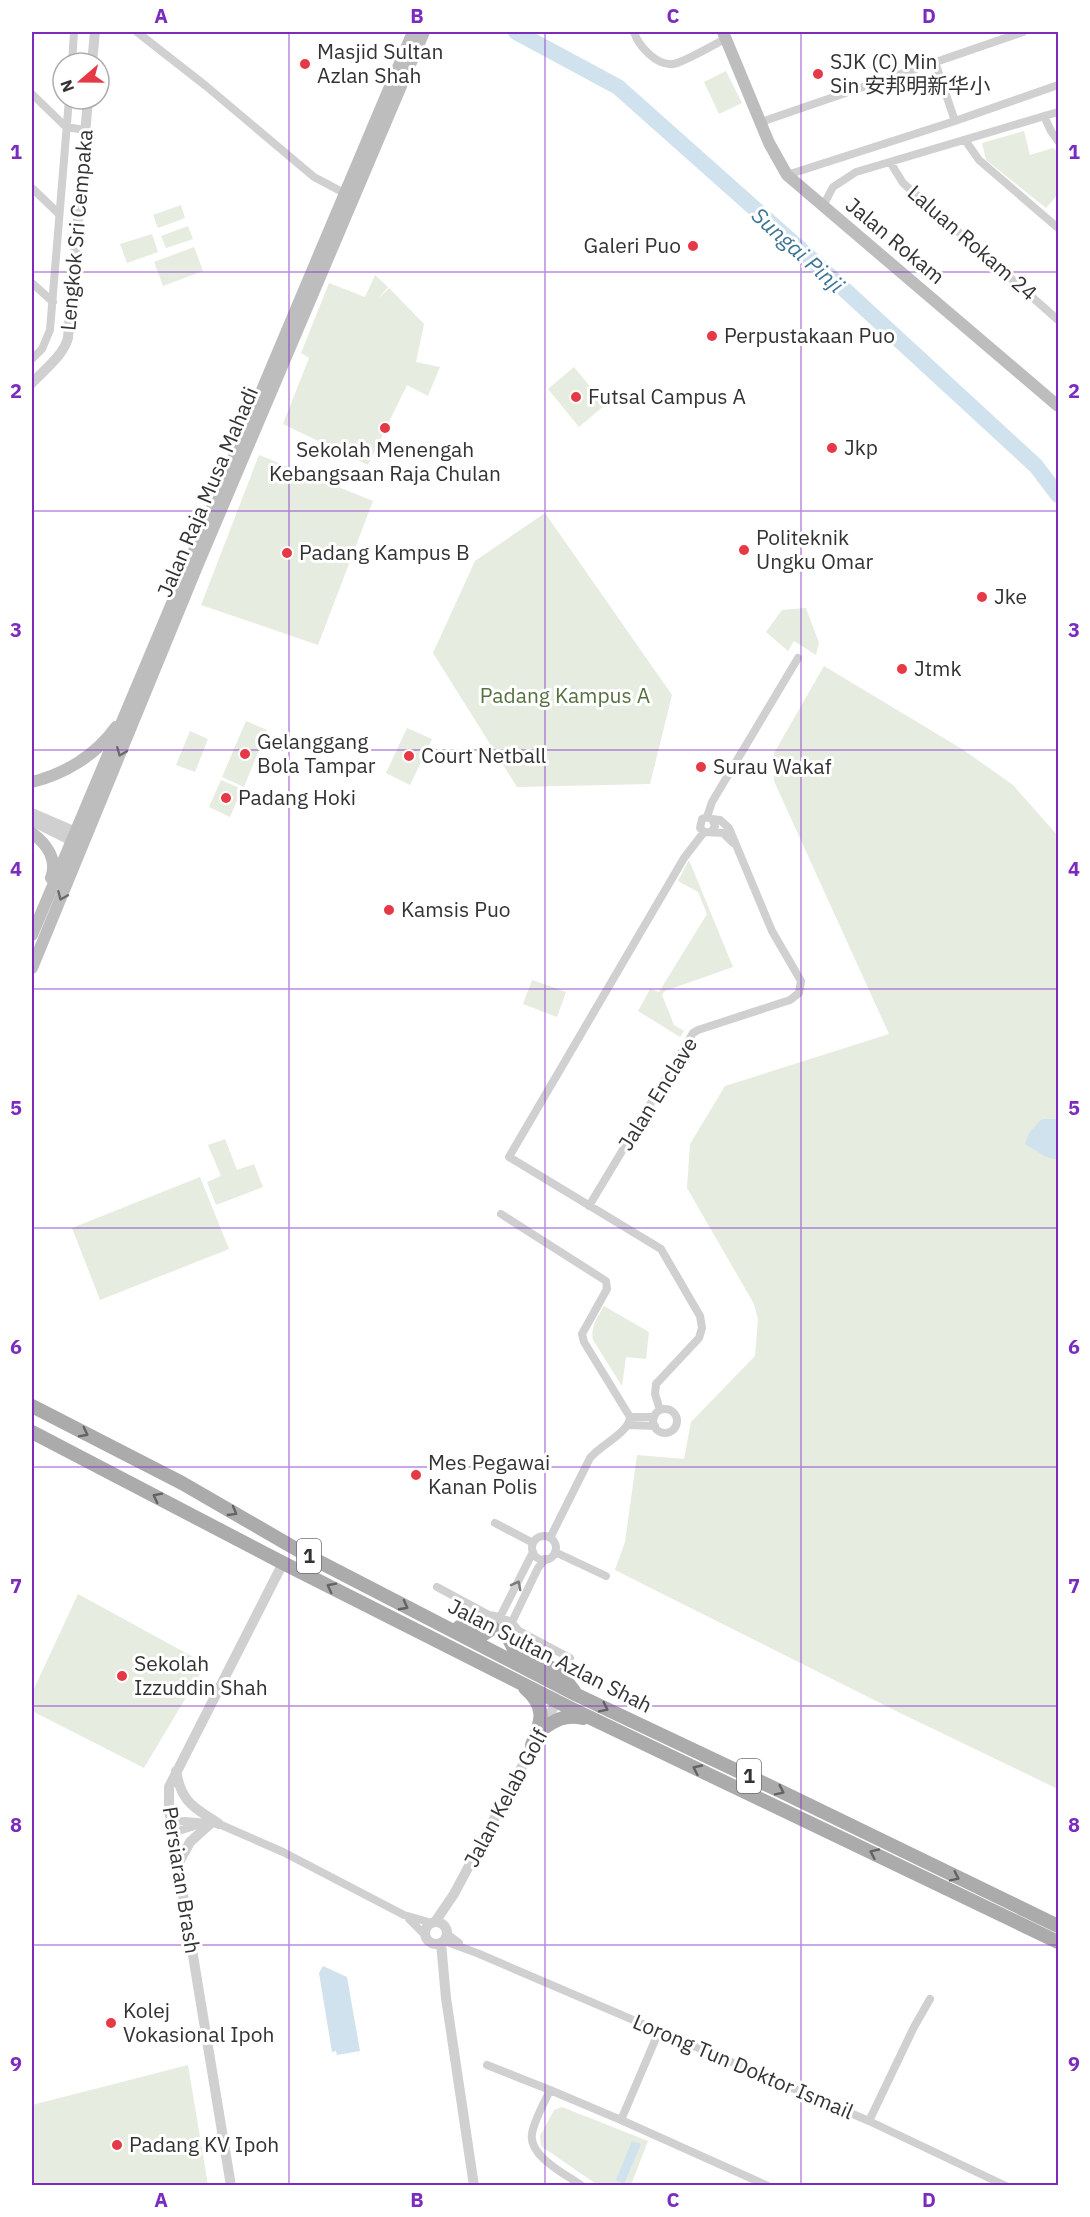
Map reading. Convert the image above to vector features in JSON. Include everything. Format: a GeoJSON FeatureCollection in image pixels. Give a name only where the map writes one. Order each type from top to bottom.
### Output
{"type":"FeatureCollection","features":[{"type":"Feature","properties":{"kind":"main road","name":"Jalan Raja Musa Mahadi"},"geometry":{"type":"LineString","coordinates":[[32,968],[78,838],[126,713],[176,607],[349,195],[413,32]]}},
{"type":"Feature","properties":{"kind":"main road","name":"Jalan Raja Musa Mahadi"},"geometry":{"type":"LineString","coordinates":[[349,195],[424,32]]}},
{"type":"Feature","properties":{"kind":"main road"},"geometry":{"type":"LineString","coordinates":[[724,35],[776,159],[787,175],[823,206]]}},
{"type":"Feature","properties":{"kind":"main road","name":"Jalan Rokam"},"geometry":{"type":"LineString","coordinates":[[823,206],[1059,406]]}},
{"type":"Feature","properties":{"kind":"main road","name":"Jalan Raja Musa Mahadi"},"geometry":{"type":"LineString","coordinates":[[32,934],[45,902],[78,838],[162,638]]}},
{"type":"Feature","properties":{"kind":"main road"},"geometry":{"type":"LineString","coordinates":[[32,782],[73,767],[109,736],[126,713]]}},
{"type":"Feature","properties":{"kind":"main road"},"geometry":{"type":"LineString","coordinates":[[32,833],[49,851],[54,863],[53,873],[44,896],[45,902]]}},
{"type":"Feature","properties":{"kind":"main road","name":"Jalan Sultan Azlan Shah"},"geometry":{"type":"LineString","coordinates":[[32,1406],[182,1483],[310,1557],[577,1695],[1059,1926]]}},
{"type":"Feature","properties":{"kind":"main road","name":"Jalan Sultan Azlan Shah"},"geometry":{"type":"LineString","coordinates":[[32,1432],[283,1563],[602,1724],[1059,1942]]}},
{"type":"Feature","properties":{"kind":"main road"},"geometry":{"type":"LineString","coordinates":[[434,1622],[484,1634],[497,1622]]}},
{"type":"Feature","properties":{"kind":"main road"},"geometry":{"type":"LineString","coordinates":[[434,1622],[443,1633],[545,1686],[557,1701]]}},
{"type":"Feature","properties":{"kind":"main road"},"geometry":{"type":"LineString","coordinates":[[509,1629],[513,1647],[560,1673],[577,1695]]}},
{"type":"Feature","properties":{"kind":"main road"},"geometry":{"type":"LineString","coordinates":[[515,1680],[536,1699],[540,1711],[541,1722],[532,1745]]}},
{"type":"Feature","properties":{"kind":"main road"},"geometry":{"type":"LineString","coordinates":[[541,1730],[558,1718],[568,1716],[602,1724]]}},
{"type":"Feature","properties":{"kind":"street"},"geometry":{"type":"LineString","coordinates":[[66,32],[74,35],[73,51]]}},
{"type":"Feature","properties":{"kind":"street"},"geometry":{"type":"LineString","coordinates":[[93,51],[94,32]]}},
{"type":"Feature","properties":{"kind":"street"},"geometry":{"type":"LineString","coordinates":[[137,32],[206,86],[314,177],[349,195]]}},
{"type":"Feature","properties":{"kind":"street"},"geometry":{"type":"LineString","coordinates":[[634,32],[646,52],[662,62],[673,64],[724,35]]}},
{"type":"Feature","properties":{"kind":"street"},"geometry":{"type":"LineString","coordinates":[[761,122],[935,62],[1000,35],[1023,32]]}},
{"type":"Feature","properties":{"kind":"street"},"geometry":{"type":"LineString","coordinates":[[935,62],[955,121]]}},
{"type":"Feature","properties":{"kind":"street"},"geometry":{"type":"LineString","coordinates":[[787,175],[1059,85]]}},
{"type":"Feature","properties":{"kind":"street"},"geometry":{"type":"LineString","coordinates":[[32,94],[66,127],[85,130]]}},
{"type":"Feature","properties":{"kind":"street"},"geometry":{"type":"LineString","coordinates":[[32,360],[47,340],[53,303],[58,213],[68,111]]}},
{"type":"Feature","properties":{"kind":"street","name":"Lengkok Sri Cempaka"},"geometry":{"type":"LineString","coordinates":[[32,382],[66,347],[68,338],[87,111]]}},
{"type":"Feature","properties":{"kind":"street","name":"Jalan Rokam"},"geometry":{"type":"LineString","coordinates":[[823,206],[833,187],[856,172],[1059,112]]}},
{"type":"Feature","properties":{"kind":"street"},"geometry":{"type":"LineString","coordinates":[[1044,116],[1059,141]]}},
{"type":"Feature","properties":{"kind":"street"},"geometry":{"type":"LineString","coordinates":[[965,140],[979,160],[1059,228]]}},
{"type":"Feature","properties":{"kind":"street","name":"Laluan Rokam 24"},"geometry":{"type":"LineString","coordinates":[[890,162],[903,183],[1059,320]]}},
{"type":"Feature","properties":{"kind":"street"},"geometry":{"type":"LineString","coordinates":[[32,188],[58,213]]}},
{"type":"Feature","properties":{"kind":"street"},"geometry":{"type":"LineString","coordinates":[[32,283],[53,303]]}},
{"type":"Feature","properties":{"kind":"street"},"geometry":{"type":"LineString","coordinates":[[550,1538],[596,1450],[629,1421],[656,1417],[656,1384],[699,1338],[702,1328],[700,1316],[661,1249],[509,1157],[678,868],[694,843],[715,826],[710,818],[712,802],[798,658]]}},
{"type":"Feature","properties":{"kind":"street"},"geometry":{"type":"LineString","coordinates":[[32,813],[78,838]]}},
{"type":"Feature","properties":{"kind":"street"},"geometry":{"type":"LineString","coordinates":[[710,818],[700,822],[700,828],[723,833],[736,845]]}},
{"type":"Feature","properties":{"kind":"street","name":"Jalan Enclave"},"geometry":{"type":"LineString","coordinates":[[589,1206],[693,1033],[790,1000],[799,993],[801,981],[772,931],[725,823],[710,818]]}},
{"type":"Feature","properties":{"kind":"street"},"geometry":{"type":"LineString","coordinates":[[32,821],[78,838]]}},
{"type":"Feature","properties":{"kind":"street"},"geometry":{"type":"LineString","coordinates":[[501,1214],[606,1281],[607,1289],[582,1334],[584,1342],[629,1421]]}},
{"type":"Feature","properties":{"kind":"street"},"geometry":{"type":"LineString","coordinates":[[495,1523],[533,1548],[538,1558],[545,1559]]}},
{"type":"Feature","properties":{"kind":"street"},"geometry":{"type":"LineString","coordinates":[[497,1622],[538,1537],[550,1538],[555,1544],[555,1552]]}},
{"type":"Feature","properties":{"kind":"street"},"geometry":{"type":"LineString","coordinates":[[509,1629],[538,1568],[555,1552]]}},
{"type":"Feature","properties":{"kind":"street"},"geometry":{"type":"LineString","coordinates":[[555,1552],[606,1576]]}},
{"type":"Feature","properties":{"kind":"street","name":"Persiaran Brash"},"geometry":{"type":"LineString","coordinates":[[231,2186],[172,1828],[169,1787],[283,1563]]}},
{"type":"Feature","properties":{"kind":"street"},"geometry":{"type":"LineString","coordinates":[[437,1587],[489,1615],[509,1629],[519,1631],[570,1658]]}},
{"type":"Feature","properties":{"kind":"street","name":"Jalan Kelab Golf"},"geometry":{"type":"LineString","coordinates":[[438,1933],[454,1894],[557,1701]]}},
{"type":"Feature","properties":{"kind":"street"},"geometry":{"type":"LineString","coordinates":[[176,1771],[181,1792],[186,1801],[210,1824]]}},
{"type":"Feature","properties":{"kind":"street"},"geometry":{"type":"LineString","coordinates":[[172,1828],[210,1824]]}},
{"type":"Feature","properties":{"kind":"street"},"geometry":{"type":"LineString","coordinates":[[178,1864],[190,1842],[210,1824]]}},
{"type":"Feature","properties":{"kind":"street","name":"Lorong Tun Doktor Ismail"},"geometry":{"type":"LineString","coordinates":[[210,1824],[283,1852],[477,1953],[869,2121],[1006,2186]]}},
{"type":"Feature","properties":{"kind":"street","name":"Lorong Tun Doktor Ismail"},"geometry":{"type":"LineString","coordinates":[[404,1915],[438,1933]]}},
{"type":"Feature","properties":{"kind":"street"},"geometry":{"type":"LineString","coordinates":[[438,1933],[474,2186]]}},
{"type":"Feature","properties":{"kind":"street"},"geometry":{"type":"LineString","coordinates":[[869,2121],[930,1999]]}},
{"type":"Feature","properties":{"kind":"street"},"geometry":{"type":"LineString","coordinates":[[621,2120],[658,2031]]}},
{"type":"Feature","properties":{"kind":"street"},"geometry":{"type":"LineString","coordinates":[[487,2065],[621,2120],[768,2186]]}},
{"type":"Feature","properties":{"kind":"street"},"geometry":{"type":"LineString","coordinates":[[550,2091],[531,2136],[534,2148],[542,2159],[582,2186]]}},
{"type":"Feature","properties":{"kind":"green space"},"geometry":{"type":"Polygon","coordinates":[[[726,71],[742,103],[719,114],[704,82],[726,71]]]}},
{"type":"Feature","properties":{"kind":"green space"},"geometry":{"type":"Polygon","coordinates":[[[1024,131],[1030,155],[1053,148],[1058,152],[1058,194],[1046,208],[986,160],[982,143],[1024,131]]]}},
{"type":"Feature","properties":{"kind":"green space"},"geometry":{"type":"Polygon","coordinates":[[[181,205],[185,218],[158,228],[153,215],[181,205]]]}},
{"type":"Feature","properties":{"kind":"green space"},"geometry":{"type":"Polygon","coordinates":[[[188,226],[193,239],[166,248],[161,236],[188,226]]]}},
{"type":"Feature","properties":{"kind":"green space"},"geometry":{"type":"Polygon","coordinates":[[[152,234],[158,252],[127,263],[120,244],[152,234]]]}},
{"type":"Feature","properties":{"kind":"green space"},"geometry":{"type":"Polygon","coordinates":[[[194,247],[203,271],[163,286],[154,262],[194,247]]]}},
{"type":"Feature","properties":{"kind":"green space"},"geometry":{"type":"Polygon","coordinates":[[[375,275],[388,287],[377,300],[389,288],[424,324],[416,362],[440,367],[428,396],[407,385],[368,465],[283,424],[309,358],[301,353],[329,283],[365,297],[375,275]]]}},
{"type":"Feature","properties":{"kind":"green space","name":"Futsal Campus A"},"geometry":{"type":"Polygon","coordinates":[[[574,367],[605,405],[579,427],[548,389],[574,367]]]}},
{"type":"Feature","properties":{"kind":"green space","name":"Padang Kampus B"},"geometry":{"type":"Polygon","coordinates":[[[259,455],[373,501],[318,645],[201,605],[259,455]]]}},
{"type":"Feature","properties":{"kind":"green space","name":"Padang Kampus A"},"geometry":{"type":"Polygon","coordinates":[[[545,513],[672,695],[650,784],[517,787],[433,653],[475,561],[545,513]]]}},
{"type":"Feature","properties":{"kind":"green space"},"geometry":{"type":"Polygon","coordinates":[[[806,608],[819,643],[816,655],[794,641],[788,651],[766,632],[782,610],[806,608]]]}},
{"type":"Feature","properties":{"kind":"green space"},"geometry":{"type":"Polygon","coordinates":[[[824,666],[962,749],[1013,785],[1058,836],[1058,1789],[896,1711],[615,1570],[625,1542],[637,1455],[684,1459],[691,1422],[755,1356],[758,1319],[754,1304],[687,1188],[690,1144],[725,1086],[889,1034],[774,781],[774,753],[824,666]]]}},
{"type":"Feature","properties":{"kind":"green space","name":"Gelanggang Bola Tampar"},"geometry":{"type":"Polygon","coordinates":[[[246,721],[267,730],[244,787],[222,777],[246,721]]]}},
{"type":"Feature","properties":{"kind":"green space","name":"Court Netball"},"geometry":{"type":"Polygon","coordinates":[[[407,728],[432,739],[410,785],[386,773],[407,728]]]}},
{"type":"Feature","properties":{"kind":"green space"},"geometry":{"type":"Polygon","coordinates":[[[190,731],[208,739],[195,772],[176,765],[190,731]]]}},
{"type":"Feature","properties":{"kind":"green space","name":"Padang Hoki"},"geometry":{"type":"Polygon","coordinates":[[[221,780],[242,789],[230,817],[209,807],[221,780]]]}},
{"type":"Feature","properties":{"kind":"green space"},"geometry":{"type":"Polygon","coordinates":[[[689,860],[733,967],[665,991],[662,995],[674,1025],[684,1031],[680,1037],[638,1011],[650,989],[659,992],[707,914],[698,892],[678,881],[689,860]]]}},
{"type":"Feature","properties":{"kind":"green space"},"geometry":{"type":"Polygon","coordinates":[[[532,980],[566,992],[557,1017],[523,1004],[532,980]]]}},
{"type":"Feature","properties":{"kind":"green space"},"geometry":{"type":"Polygon","coordinates":[[[225,1139],[237,1170],[254,1164],[263,1187],[216,1205],[207,1182],[221,1176],[208,1145],[225,1139]]]}},
{"type":"Feature","properties":{"kind":"green space"},"geometry":{"type":"Polygon","coordinates":[[[200,1177],[229,1249],[100,1300],[72,1228],[200,1177]]]}},
{"type":"Feature","properties":{"kind":"green space"},"geometry":{"type":"Polygon","coordinates":[[[604,1306],[649,1332],[646,1359],[626,1357],[622,1386],[593,1340],[594,1326],[604,1306]]]}},
{"type":"Feature","properties":{"kind":"green space"},"geometry":{"type":"Polygon","coordinates":[[[78,1594],[206,1664],[144,1768],[32,1711],[32,1693],[78,1594]]]}},
{"type":"Feature","properties":{"kind":"green space","name":"Padang KV Ipoh"},"geometry":{"type":"Polygon","coordinates":[[[188,2065],[208,2185],[32,2185],[32,2105],[188,2065]]]}},
{"type":"Feature","properties":{"kind":"green space"},"geometry":{"type":"Polygon","coordinates":[[[562,2107],[648,2141],[631,2185],[599,2186],[541,2146],[540,2136],[554,2110],[562,2107]]]}},
{"type":"Feature","properties":{"kind":"water"},"geometry":{"type":"Polygon","coordinates":[[[1042,1119],[1058,1119],[1058,1160],[1046,1157],[1025,1144],[1029,1133],[1042,1119]]]}},
{"type":"Feature","properties":{"kind":"water"},"geometry":{"type":"Polygon","coordinates":[[[323,1966],[347,1977],[360,2051],[337,2055],[336,2051],[332,2052],[319,1973],[323,1966]]]}},
{"type":"Feature","properties":{"kind":"water"},"geometry":{"type":"Polygon","coordinates":[[[632,2141],[641,2144],[624,2184],[616,2180],[632,2141]]]}},
{"type":"Feature","properties":{"kind":"waterway","name":"Sungai Pinji"},"geometry":{"type":"LineString","coordinates":[[516,32],[618,87],[808,256],[1036,466],[1058,495]]}},
{"type":"Feature","properties":{"kind":"place","name":"Masjid Sultan Azlan Shah"},"geometry":{"type":"Point","coordinates":[305,64]}},
{"type":"Feature","properties":{"kind":"place","name":"SJK (C) Min Sin 安邦明新华小"},"geometry":{"type":"Point","coordinates":[818,74]}},
{"type":"Feature","properties":{"kind":"place","name":"Galeri Puo"},"geometry":{"type":"Point","coordinates":[693,246]}},
{"type":"Feature","properties":{"kind":"place","name":"Perpustakaan Puo"},"geometry":{"type":"Point","coordinates":[712,336]}},
{"type":"Feature","properties":{"kind":"place","name":"Futsal Campus A"},"geometry":{"type":"Point","coordinates":[576,397]}},
{"type":"Feature","properties":{"kind":"place","name":"Sekolah Menengah Kebangsaan Raja Chulan"},"geometry":{"type":"Point","coordinates":[385,428]}},
{"type":"Feature","properties":{"kind":"place","name":"Jkp"},"geometry":{"type":"Point","coordinates":[832,448]}},
{"type":"Feature","properties":{"kind":"place","name":"Politeknik Ungku Omar"},"geometry":{"type":"Point","coordinates":[744,550]}},
{"type":"Feature","properties":{"kind":"place","name":"Padang Kampus B"},"geometry":{"type":"Point","coordinates":[287,553]}},
{"type":"Feature","properties":{"kind":"place","name":"Jke"},"geometry":{"type":"Point","coordinates":[982,597]}},
{"type":"Feature","properties":{"kind":"place","name":"Jtmk"},"geometry":{"type":"Point","coordinates":[902,669]}},
{"type":"Feature","properties":{"kind":"place","name":"Gelanggang Bola Tampar"},"geometry":{"type":"Point","coordinates":[245,754]}},
{"type":"Feature","properties":{"kind":"place","name":"Court Netball"},"geometry":{"type":"Point","coordinates":[409,756]}},
{"type":"Feature","properties":{"kind":"place","name":"Surau Wakaf"},"geometry":{"type":"Point","coordinates":[701,767]}},
{"type":"Feature","properties":{"kind":"place","name":"Padang Hoki"},"geometry":{"type":"Point","coordinates":[226,798]}},
{"type":"Feature","properties":{"kind":"place","name":"Kamsis Puo"},"geometry":{"type":"Point","coordinates":[389,910]}},
{"type":"Feature","properties":{"kind":"place","name":"Mes Pegawai Kanan Polis"},"geometry":{"type":"Point","coordinates":[416,1475]}},
{"type":"Feature","properties":{"kind":"place","name":"Sekolah Izzuddin Shah"},"geometry":{"type":"Point","coordinates":[122,1676]}},
{"type":"Feature","properties":{"kind":"place","name":"Kolej Vokasional Ipoh"},"geometry":{"type":"Point","coordinates":[111,2023]}},
{"type":"Feature","properties":{"kind":"place","name":"Padang KV Ipoh"},"geometry":{"type":"Point","coordinates":[117,2145]}}]}
